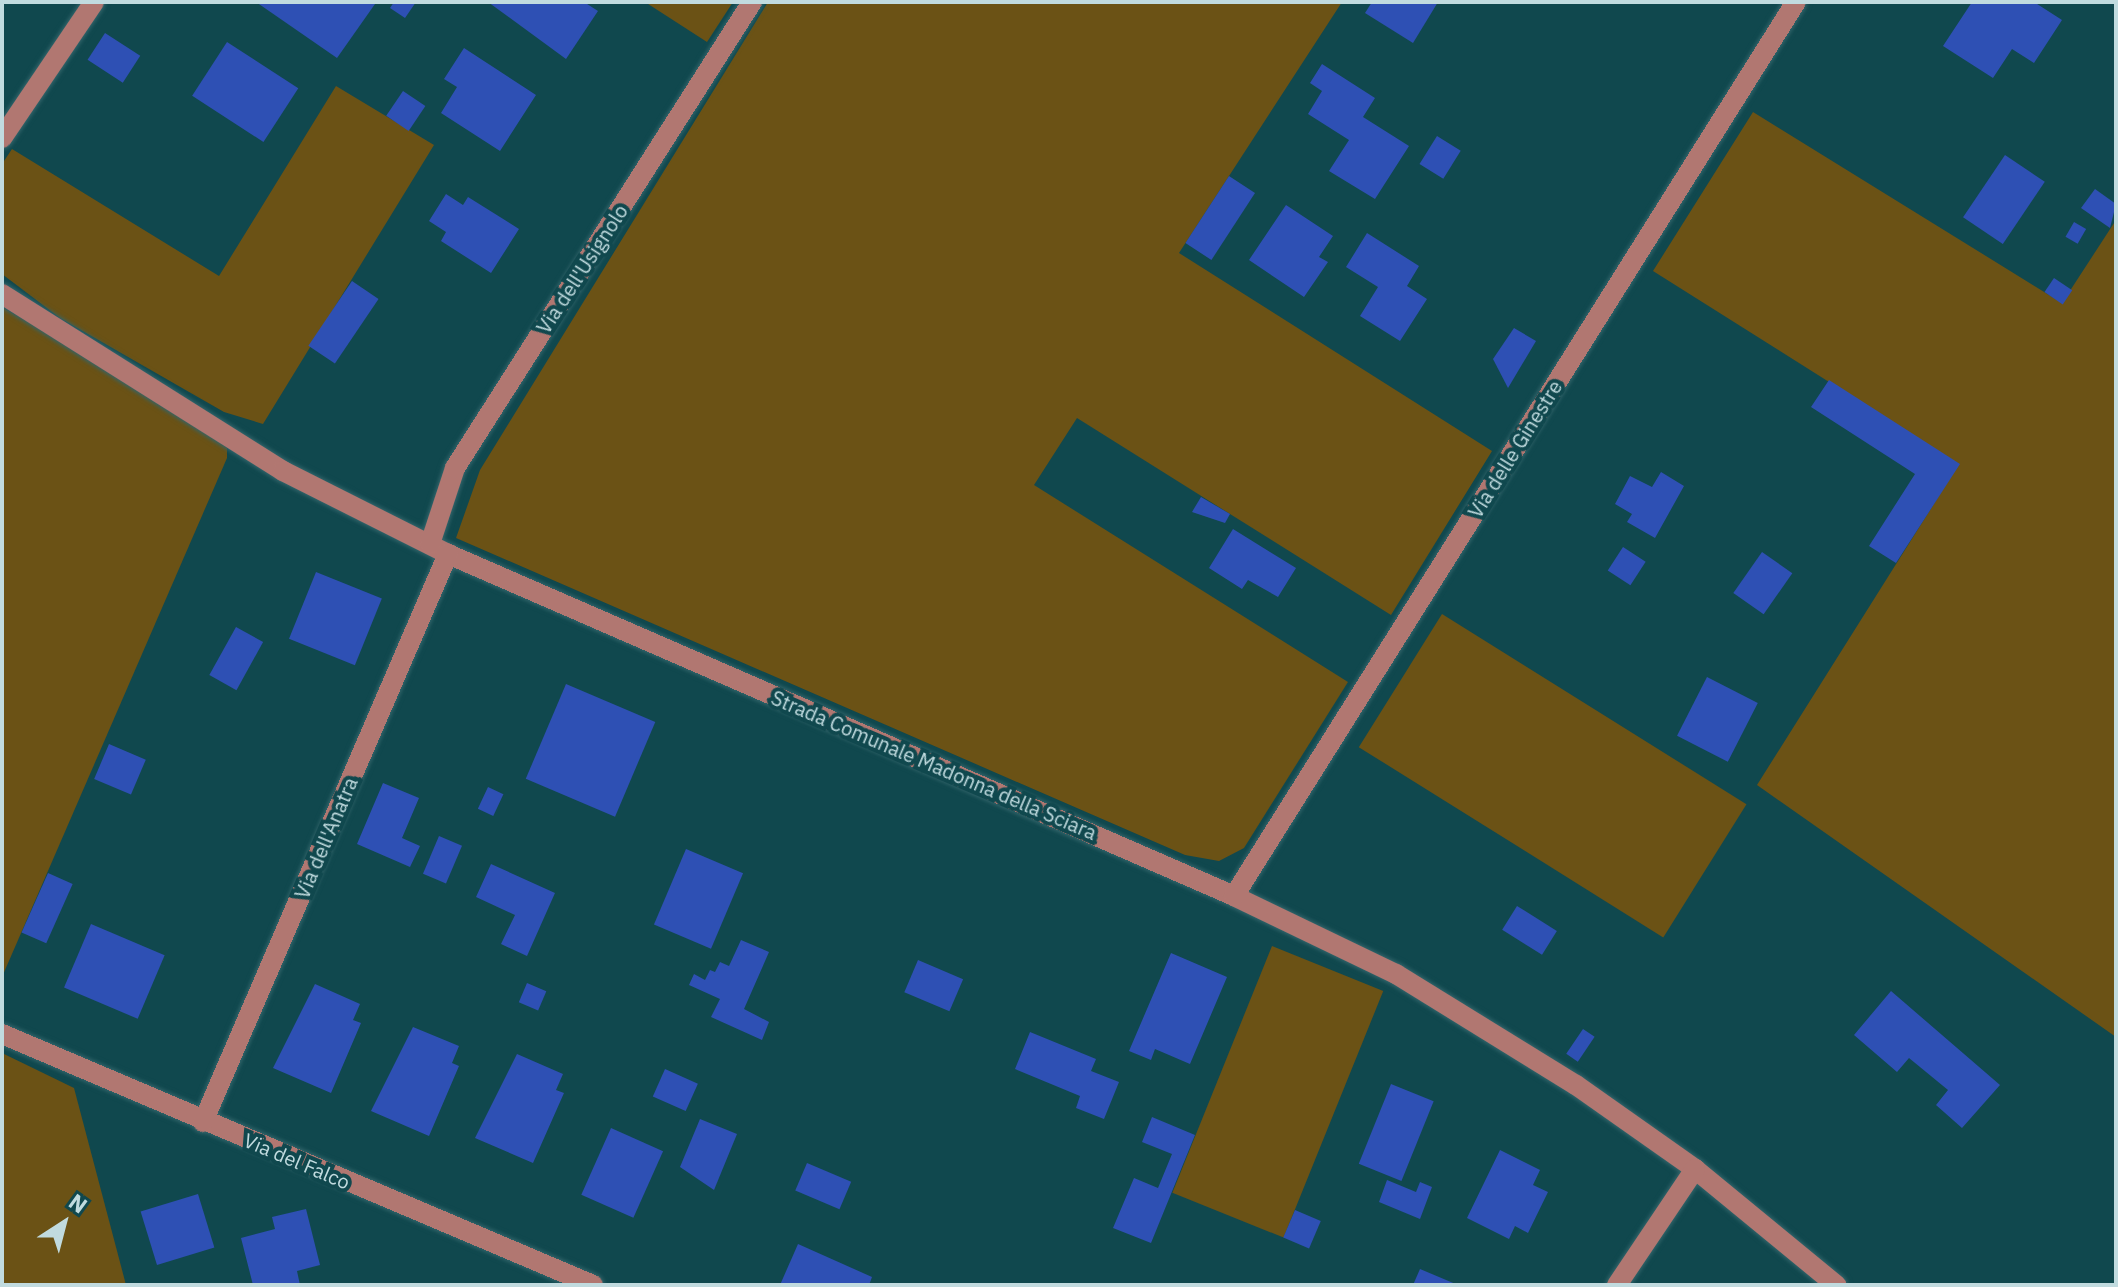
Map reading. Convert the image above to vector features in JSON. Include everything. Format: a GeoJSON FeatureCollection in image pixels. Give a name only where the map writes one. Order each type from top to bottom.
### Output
{"type":"FeatureCollection","features":[{"type":"Feature","properties":{"kind":"street"},"geometry":{"type":"LineString","coordinates":[[2,138],[94,2]]}},
{"type":"Feature","properties":{"kind":"street","name":"Via dell'Usignolo"},"geometry":{"type":"LineString","coordinates":[[439,549],[455,468],[752,2]]}},
{"type":"Feature","properties":{"kind":"street","name":"Via delle Ginestre"},"geometry":{"type":"LineString","coordinates":[[1234,896],[1796,2]]}},
{"type":"Feature","properties":{"kind":"street","name":"Strada Comunale Madonna della Sciara"},"geometry":{"type":"LineString","coordinates":[[2,294],[283,471],[439,549],[1234,896],[1396,974],[1576,1085],[1695,1169],[1836,1285]]}},
{"type":"Feature","properties":{"kind":"street","name":"Via dell'Anatra"},"geometry":{"type":"LineString","coordinates":[[203,1122],[439,549]]}},
{"type":"Feature","properties":{"kind":"street","name":"Via del Falco"},"geometry":{"type":"LineString","coordinates":[[2,1034],[203,1122],[593,1285]]}},
{"type":"Feature","properties":{"kind":"street"},"geometry":{"type":"LineString","coordinates":[[1617,1285],[1695,1169]]}},
{"type":"Feature","properties":{"kind":"shaded area"},"geometry":{"type":"Polygon","coordinates":[[[645,2],[733,2],[707,42],[645,2]]]}},
{"type":"Feature","properties":{"kind":"shaded area"},"geometry":{"type":"Polygon","coordinates":[[[768,2],[1342,2],[1179,253],[1492,451],[1391,615],[1077,418],[1034,485],[1348,682],[1244,848],[1219,861],[1185,855],[456,538],[480,470],[768,2]]]}},
{"type":"Feature","properties":{"kind":"shaded area"},"geometry":{"type":"Polygon","coordinates":[[[336,86],[434,145],[263,424],[224,412],[60,318],[2,274],[2,164],[12,149],[219,276],[336,86]]]}},
{"type":"Feature","properties":{"kind":"shaded area"},"geometry":{"type":"Polygon","coordinates":[[[1753,112],[2062,303],[2116,220],[2116,1037],[1757,785],[1959,464],[1653,271],[1753,112]]]}},
{"type":"Feature","properties":{"kind":"shaded area"},"geometry":{"type":"Polygon","coordinates":[[[2,307],[138,385],[227,448],[227,458],[2,977],[2,307]]]}},
{"type":"Feature","properties":{"kind":"shaded area"},"geometry":{"type":"Polygon","coordinates":[[[1442,614],[1746,804],[1663,937],[1359,747],[1442,614]]]}},
{"type":"Feature","properties":{"kind":"shaded area"},"geometry":{"type":"Polygon","coordinates":[[[1272,946],[1383,991],[1284,1238],[1172,1193],[1272,946]]]}},
{"type":"Feature","properties":{"kind":"shaded area"},"geometry":{"type":"Polygon","coordinates":[[[2,1053],[74,1088],[126,1285],[2,1285],[2,1053]]]}},
{"type":"Feature","properties":{"kind":"building"},"geometry":{"type":"Polygon","coordinates":[[[256,2],[372,2],[375,4],[337,58],[256,2]]]}},
{"type":"Feature","properties":{"kind":"building"},"geometry":{"type":"Polygon","coordinates":[[[394,2],[416,2],[405,18],[390,8],[394,2]]]}},
{"type":"Feature","properties":{"kind":"building"},"geometry":{"type":"Polygon","coordinates":[[[488,2],[584,2],[598,11],[566,59],[488,2]]]}},
{"type":"Feature","properties":{"kind":"building"},"geometry":{"type":"Polygon","coordinates":[[[1372,2],[1438,2],[1413,43],[1365,13],[1372,2]]]}},
{"type":"Feature","properties":{"kind":"building"},"geometry":{"type":"Polygon","coordinates":[[[1972,2],[2034,2],[2062,20],[2034,63],[2012,49],[1993,78],[1943,46],[1972,2]]]}},
{"type":"Feature","properties":{"kind":"building"},"geometry":{"type":"Polygon","coordinates":[[[105,33],[140,56],[123,83],[88,60],[105,33]]]}},
{"type":"Feature","properties":{"kind":"building"},"geometry":{"type":"Polygon","coordinates":[[[227,42],[298,88],[263,142],[192,96],[227,42]]]}},
{"type":"Feature","properties":{"kind":"building"},"geometry":{"type":"Polygon","coordinates":[[[464,48],[536,95],[500,151],[441,113],[457,87],[444,79],[464,48]]]}},
{"type":"Feature","properties":{"kind":"building"},"geometry":{"type":"Polygon","coordinates":[[[1322,64],[1375,98],[1363,117],[1409,146],[1375,199],[1329,171],[1349,140],[1308,114],[1322,91],[1310,83],[1322,64]]]}},
{"type":"Feature","properties":{"kind":"building"},"geometry":{"type":"Polygon","coordinates":[[[403,91],[425,106],[409,131],[386,116],[403,91]]]}},
{"type":"Feature","properties":{"kind":"building"},"geometry":{"type":"Polygon","coordinates":[[[1437,136],[1461,151],[1443,179],[1420,164],[1437,136]]]}},
{"type":"Feature","properties":{"kind":"building"},"geometry":{"type":"Polygon","coordinates":[[[2005,155],[2045,182],[2003,244],[1963,217],[2005,155]]]}},
{"type":"Feature","properties":{"kind":"building"},"geometry":{"type":"Polygon","coordinates":[[[1229,176],[1255,193],[1211,260],[1185,243],[1229,176]]]}},
{"type":"Feature","properties":{"kind":"building"},"geometry":{"type":"Polygon","coordinates":[[[2095,189],[2116,204],[2110,228],[2081,208],[2095,189]]]}},
{"type":"Feature","properties":{"kind":"building"},"geometry":{"type":"Polygon","coordinates":[[[446,194],[463,205],[468,197],[519,229],[491,273],[441,241],[446,232],[429,221],[446,194]]]}},
{"type":"Feature","properties":{"kind":"building"},"geometry":{"type":"Polygon","coordinates":[[[1286,205],[1333,236],[1319,257],[1328,262],[1304,297],[1249,260],[1286,205]]]}},
{"type":"Feature","properties":{"kind":"building"},"geometry":{"type":"Polygon","coordinates":[[[2074,222],[2086,229],[2078,244],[2066,237],[2074,222]]]}},
{"type":"Feature","properties":{"kind":"building"},"geometry":{"type":"Polygon","coordinates":[[[1367,233],[1419,266],[1407,286],[1427,299],[1400,341],[1360,316],[1378,287],[1346,267],[1367,233]]]}},
{"type":"Feature","properties":{"kind":"building"},"geometry":{"type":"Polygon","coordinates":[[[2054,278],[2072,290],[2063,304],[2044,292],[2054,278]]]}},
{"type":"Feature","properties":{"kind":"building"},"geometry":{"type":"Polygon","coordinates":[[[352,281],[379,299],[335,364],[308,346],[352,281]]]}},
{"type":"Feature","properties":{"kind":"building"},"geometry":{"type":"Polygon","coordinates":[[[1514,328],[1536,341],[1508,388],[1493,359],[1514,328]]]}},
{"type":"Feature","properties":{"kind":"building"},"geometry":{"type":"Polygon","coordinates":[[[1829,380],[1960,464],[1896,563],[1869,546],[1915,474],[1811,407],[1829,380]]]}},
{"type":"Feature","properties":{"kind":"building"},"geometry":{"type":"Polygon","coordinates":[[[1661,472],[1684,486],[1655,538],[1627,522],[1632,514],[1615,504],[1630,476],[1652,487],[1661,472]]]}},
{"type":"Feature","properties":{"kind":"building"},"geometry":{"type":"Polygon","coordinates":[[[1201,497],[1230,514],[1225,523],[1192,512],[1201,497]]]}},
{"type":"Feature","properties":{"kind":"building"},"geometry":{"type":"Polygon","coordinates":[[[1233,529],[1296,568],[1278,597],[1248,580],[1242,589],[1209,568],[1233,529]]]}},
{"type":"Feature","properties":{"kind":"building"},"geometry":{"type":"Polygon","coordinates":[[[1623,547],[1646,562],[1630,585],[1608,570],[1623,547]]]}},
{"type":"Feature","properties":{"kind":"building"},"geometry":{"type":"Polygon","coordinates":[[[1762,552],[1792,573],[1764,614],[1733,593],[1762,552]]]}},
{"type":"Feature","properties":{"kind":"building"},"geometry":{"type":"Polygon","coordinates":[[[316,572],[382,599],[355,665],[289,639],[316,572]]]}},
{"type":"Feature","properties":{"kind":"building"},"geometry":{"type":"Polygon","coordinates":[[[236,627],[263,642],[236,690],[209,675],[236,627]]]}},
{"type":"Feature","properties":{"kind":"building"},"geometry":{"type":"Polygon","coordinates":[[[1707,677],[1758,703],[1728,762],[1677,736],[1707,677]]]}},
{"type":"Feature","properties":{"kind":"building"},"geometry":{"type":"Polygon","coordinates":[[[566,684],[655,722],[615,817],[526,779],[566,684]]]}},
{"type":"Feature","properties":{"kind":"building"},"geometry":{"type":"Polygon","coordinates":[[[109,744],[146,760],[131,795],[94,779],[109,744]]]}},
{"type":"Feature","properties":{"kind":"building"},"geometry":{"type":"Polygon","coordinates":[[[383,783],[419,798],[402,838],[420,846],[410,867],[357,844],[383,783]]]}},
{"type":"Feature","properties":{"kind":"building"},"geometry":{"type":"Polygon","coordinates":[[[488,787],[503,794],[493,816],[478,809],[488,787]]]}},
{"type":"Feature","properties":{"kind":"building"},"geometry":{"type":"Polygon","coordinates":[[[439,836],[462,846],[446,884],[423,874],[439,836]]]}},
{"type":"Feature","properties":{"kind":"building"},"geometry":{"type":"Polygon","coordinates":[[[686,849],[743,873],[711,949],[654,924],[686,849]]]}},
{"type":"Feature","properties":{"kind":"building"},"geometry":{"type":"Polygon","coordinates":[[[491,864],[555,893],[527,956],[501,944],[515,915],[476,897],[491,864]]]}},
{"type":"Feature","properties":{"kind":"building"},"geometry":{"type":"Polygon","coordinates":[[[48,873],[73,884],[46,943],[22,932],[48,873]]]}},
{"type":"Feature","properties":{"kind":"building"},"geometry":{"type":"Polygon","coordinates":[[[1517,906],[1557,931],[1542,955],[1502,930],[1517,906]]]}},
{"type":"Feature","properties":{"kind":"building"},"geometry":{"type":"Polygon","coordinates":[[[91,924],[165,955],[138,1019],[64,988],[91,924]]]}},
{"type":"Feature","properties":{"kind":"building"},"geometry":{"type":"Polygon","coordinates":[[[741,940],[769,952],[744,1009],[769,1022],[762,1040],[711,1017],[720,999],[689,985],[694,974],[705,980],[710,970],[715,972],[720,962],[729,966],[741,940]]]}},
{"type":"Feature","properties":{"kind":"building"},"geometry":{"type":"Polygon","coordinates":[[[1171,953],[1227,977],[1190,1064],[1155,1049],[1151,1060],[1129,1051],[1171,953]]]}},
{"type":"Feature","properties":{"kind":"building"},"geometry":{"type":"Polygon","coordinates":[[[918,960],[963,979],[949,1011],[904,992],[918,960]]]}},
{"type":"Feature","properties":{"kind":"building"},"geometry":{"type":"Polygon","coordinates":[[[527,983],[546,991],[538,1011],[519,1002],[527,983]]]}},
{"type":"Feature","properties":{"kind":"building"},"geometry":{"type":"Polygon","coordinates":[[[315,984],[360,1004],[353,1020],[361,1023],[331,1093],[273,1068],[315,984]]]}},
{"type":"Feature","properties":{"kind":"building"},"geometry":{"type":"Polygon","coordinates":[[[1891,991],[2000,1085],[1962,1128],[1936,1105],[1948,1090],[1909,1058],[1897,1072],[1854,1035],[1891,991]]]}},
{"type":"Feature","properties":{"kind":"building"},"geometry":{"type":"Polygon","coordinates":[[[413,1027],[459,1046],[452,1063],[459,1066],[429,1136],[371,1111],[413,1027]]]}},
{"type":"Feature","properties":{"kind":"building"},"geometry":{"type":"Polygon","coordinates":[[[1583,1029],[1595,1037],[1578,1062],[1566,1054],[1583,1029]]]}},
{"type":"Feature","properties":{"kind":"building"},"geometry":{"type":"Polygon","coordinates":[[[1030,1032],[1096,1059],[1091,1071],[1119,1082],[1104,1119],[1076,1108],[1080,1096],[1015,1069],[1030,1032]]]}},
{"type":"Feature","properties":{"kind":"building"},"geometry":{"type":"Polygon","coordinates":[[[517,1054],[563,1074],[556,1090],[564,1093],[533,1163],[475,1138],[517,1054]]]}},
{"type":"Feature","properties":{"kind":"building"},"geometry":{"type":"Polygon","coordinates":[[[665,1069],[698,1084],[686,1111],[653,1096],[665,1069]]]}},
{"type":"Feature","properties":{"kind":"building"},"geometry":{"type":"Polygon","coordinates":[[[1391,1084],[1434,1101],[1401,1181],[1359,1164],[1391,1084]]]}},
{"type":"Feature","properties":{"kind":"building"},"geometry":{"type":"Polygon","coordinates":[[[1152,1117],[1195,1135],[1151,1243],[1113,1228],[1134,1178],[1158,1188],[1172,1154],[1142,1142],[1152,1117]]]}},
{"type":"Feature","properties":{"kind":"building"},"geometry":{"type":"Polygon","coordinates":[[[700,1119],[737,1134],[714,1190],[680,1167],[700,1119]]]}},
{"type":"Feature","properties":{"kind":"building"},"geometry":{"type":"Polygon","coordinates":[[[611,1128],[663,1151],[633,1218],[581,1195],[611,1128]]]}},
{"type":"Feature","properties":{"kind":"building"},"geometry":{"type":"Polygon","coordinates":[[[1500,1150],[1540,1170],[1533,1185],[1548,1192],[1528,1233],[1515,1226],[1509,1239],[1467,1218],[1500,1150]]]}},
{"type":"Feature","properties":{"kind":"building"},"geometry":{"type":"Polygon","coordinates":[[[807,1163],[851,1182],[839,1209],[795,1191],[807,1163]]]}},
{"type":"Feature","properties":{"kind":"building"},"geometry":{"type":"Polygon","coordinates":[[[1387,1180],[1416,1192],[1420,1182],[1432,1187],[1420,1219],[1379,1202],[1387,1180]]]}},
{"type":"Feature","properties":{"kind":"building"},"geometry":{"type":"Polygon","coordinates":[[[198,1194],[214,1248],[157,1265],[141,1212],[198,1194]]]}},
{"type":"Feature","properties":{"kind":"building"},"geometry":{"type":"Polygon","coordinates":[[[306,1209],[320,1265],[297,1271],[300,1285],[253,1285],[241,1238],[275,1229],[272,1217],[306,1209]]]}},
{"type":"Feature","properties":{"kind":"building"},"geometry":{"type":"Polygon","coordinates":[[[1295,1210],[1321,1221],[1309,1249],[1283,1238],[1295,1210]]]}},
{"type":"Feature","properties":{"kind":"building"},"geometry":{"type":"Polygon","coordinates":[[[798,1244],[872,1277],[869,1285],[780,1285],[798,1244]]]}},
{"type":"Feature","properties":{"kind":"building"},"geometry":{"type":"Polygon","coordinates":[[[1420,1269],[1458,1285],[1413,1285],[1420,1269]]]}}]}
